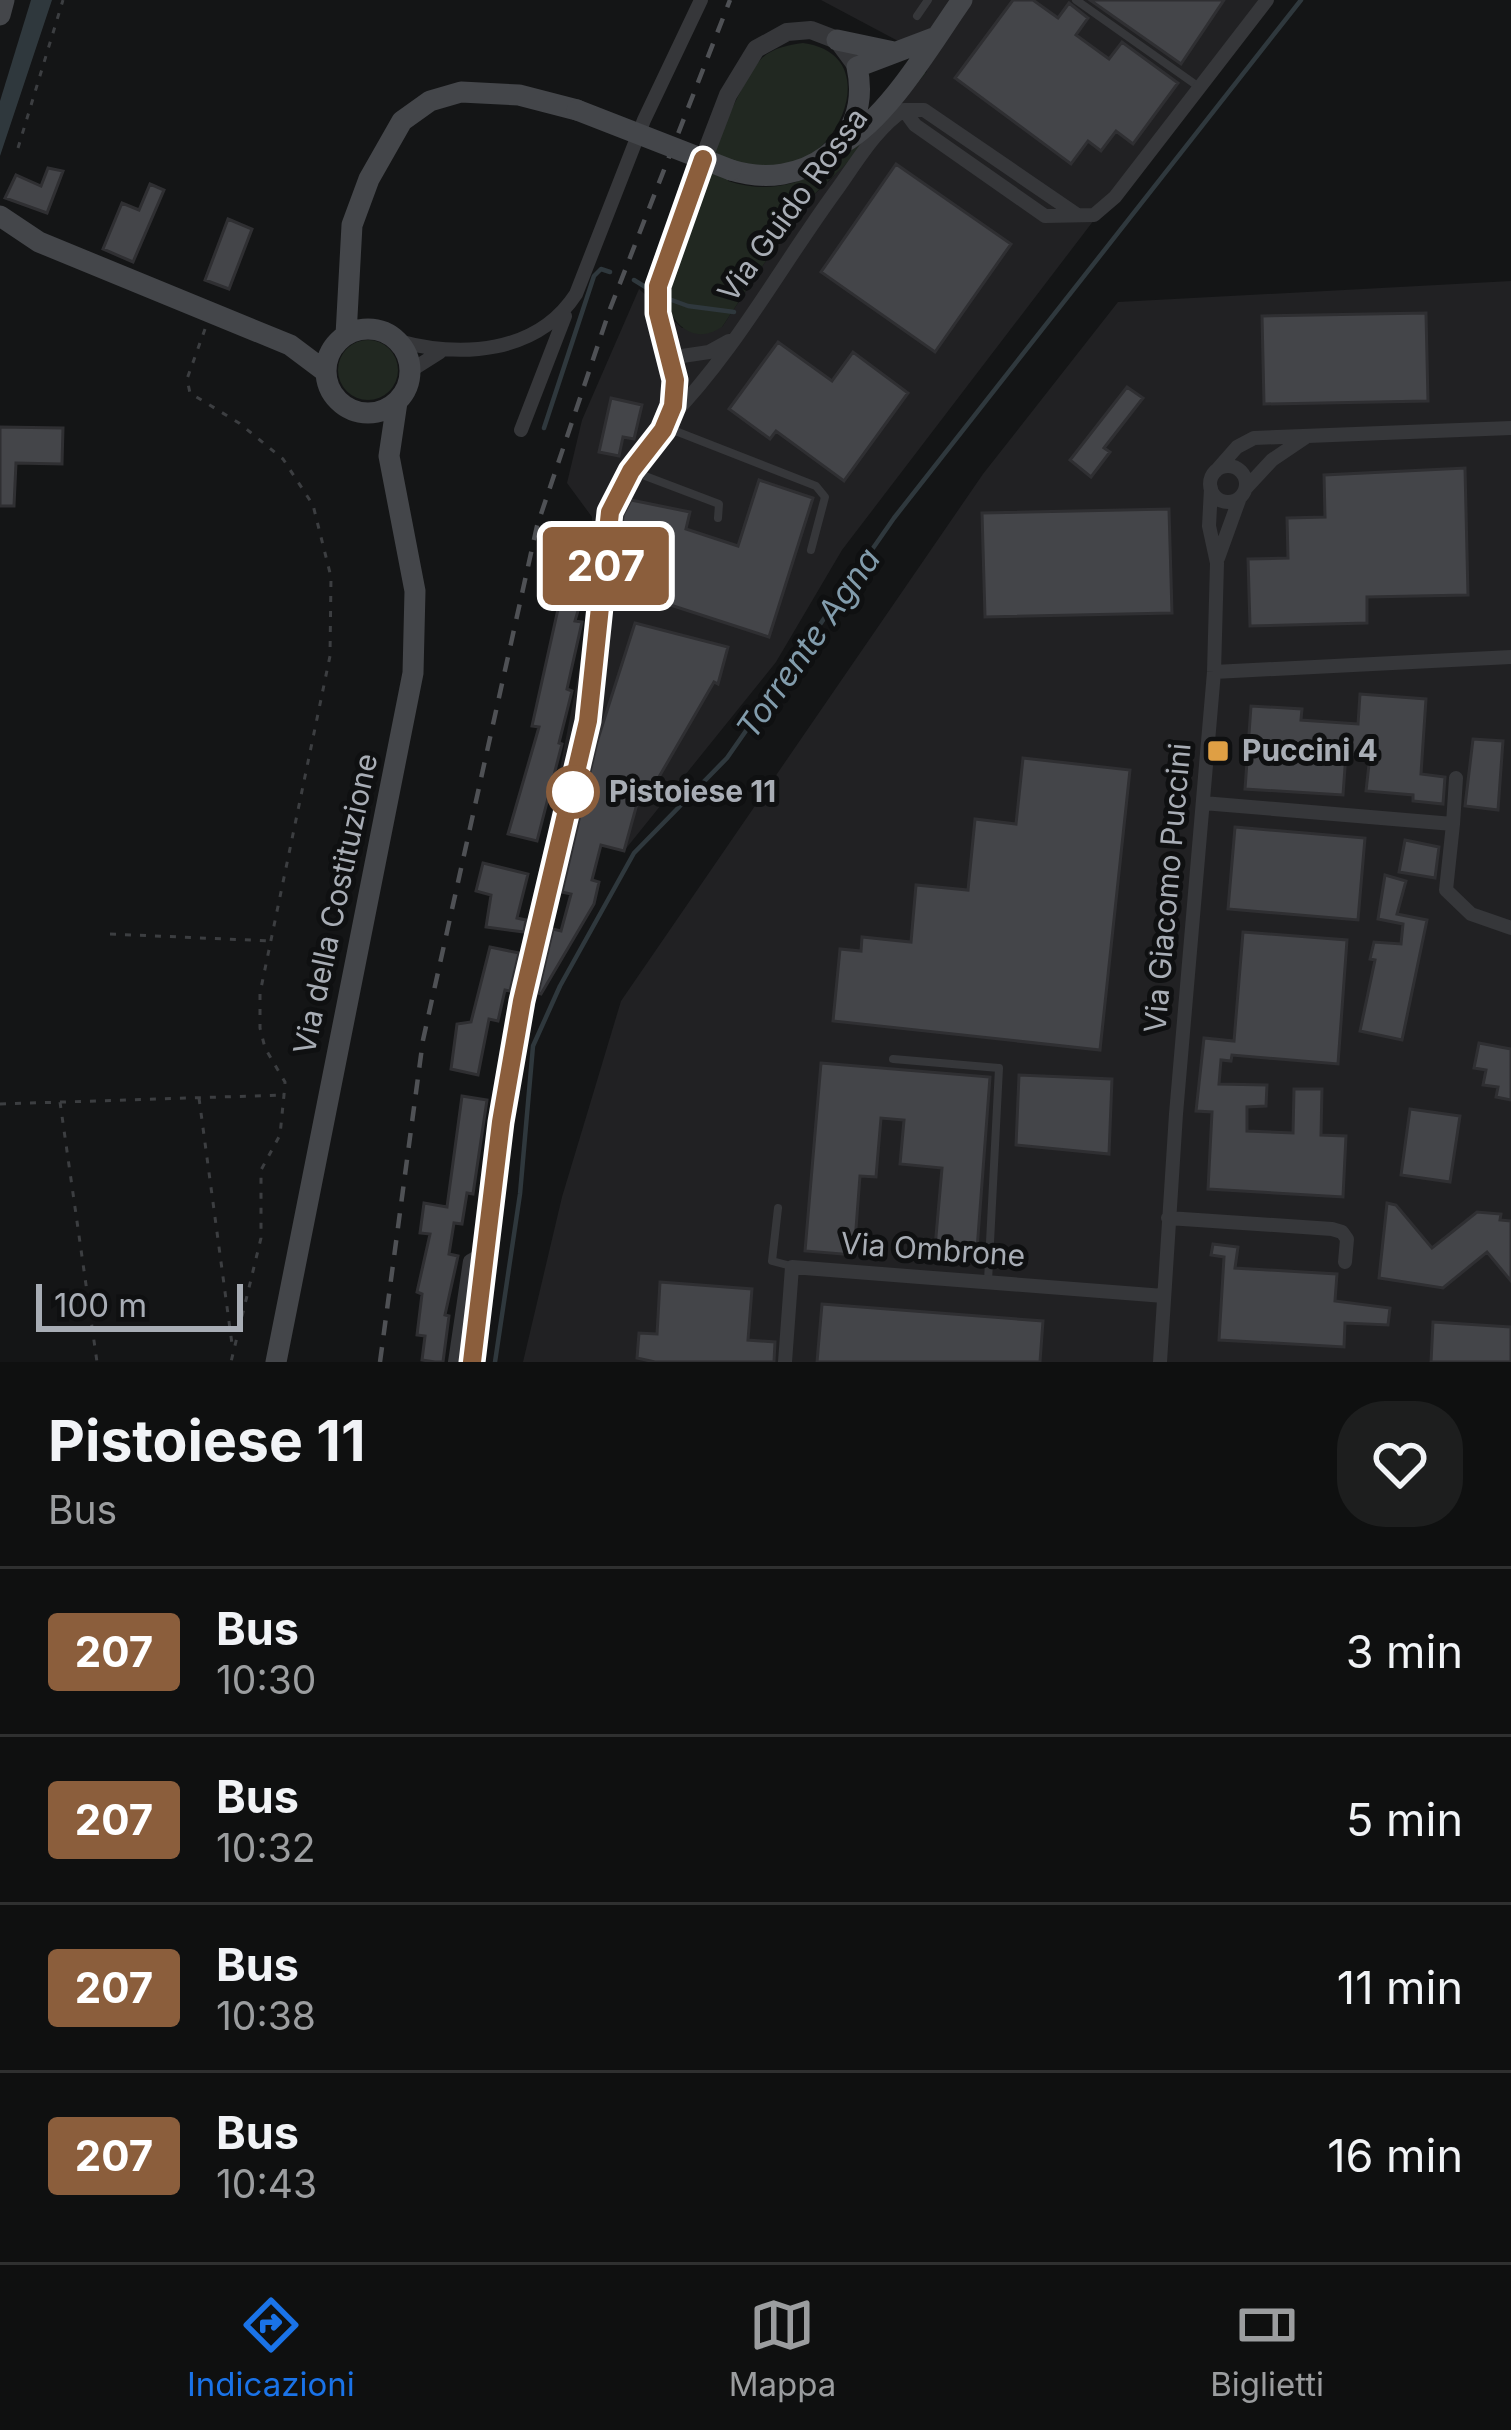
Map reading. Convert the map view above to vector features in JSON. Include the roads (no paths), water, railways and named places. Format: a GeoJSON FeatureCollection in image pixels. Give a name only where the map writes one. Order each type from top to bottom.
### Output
{"type":"FeatureCollection","features":[{"type":"Feature","properties":{"kind":"main road"},"geometry":{"type":"LineString","coordinates":[[0,15],[4,0]]}},
{"type":"Feature","properties":{"kind":"main road","name":"Via Guido Rossa"},"geometry":{"type":"LineString","coordinates":[[334,352],[350,284],[350,239],[369,179],[393,134],[414,110],[445,96],[519,95],[578,110],[731,170],[784,177],[859,134],[930,52],[962,0]]}},
{"type":"Feature","properties":{"kind":"main road","name":"Via Guido Rossa"},"geometry":{"type":"LineString","coordinates":[[858,78],[936,37]]}},
{"type":"Feature","properties":{"kind":"main road"},"geometry":{"type":"LineString","coordinates":[[837,40],[900,53]]}},
{"type":"Feature","properties":{"kind":"main road"},"geometry":{"type":"LineString","coordinates":[[837,147],[852,116],[858,78],[880,89],[902,83]]}},
{"type":"Feature","properties":{"kind":"main road"},"geometry":{"type":"LineString","coordinates":[[0,216],[39,242],[290,345],[334,352],[369,329]]}},
{"type":"Feature","properties":{"kind":"main road"},"geometry":{"type":"LineString","coordinates":[[350,284],[369,329],[398,341],[410,371],[407,388],[397,402],[376,413],[352,410]]}},
{"type":"Feature","properties":{"kind":"main road"},"geometry":{"type":"LineString","coordinates":[[334,352],[333,395],[352,410],[389,456]]}},
{"type":"Feature","properties":{"kind":"main road"},"geometry":{"type":"LineString","coordinates":[[389,456],[397,402]]}},
{"type":"Feature","properties":{"kind":"main road","name":"Via della Costituzione"},"geometry":{"type":"LineString","coordinates":[[276,1362],[413,673],[415,591],[389,456]]}},
{"type":"Feature","properties":{"kind":"street"},"geometry":{"type":"LineString","coordinates":[[521,430],[644,120],[701,0]]}},
{"type":"Feature","properties":{"kind":"street"},"geometry":{"type":"LineString","coordinates":[[1200,88],[1267,0]]}},
{"type":"Feature","properties":{"kind":"street"},"geometry":{"type":"LineString","coordinates":[[472,1362],[501,1122],[522,1001],[588,721],[610,512],[631,471],[666,425],[675,394],[658,313],[658,286],[733,82],[749,57],[770,39],[811,30],[837,40],[858,78]]}},
{"type":"Feature","properties":{"kind":"street","name":"Via Guido Rossa"},"geometry":{"type":"LineString","coordinates":[[666,425],[702,386],[850,171],[904,110],[924,110],[1082,217],[1100,212],[1115,197],[1200,88]]}},
{"type":"Feature","properties":{"kind":"street"},"geometry":{"type":"LineString","coordinates":[[398,341],[445,350],[519,342],[540,332],[569,305]]}},
{"type":"Feature","properties":{"kind":"street","name":"Via Guido Rossa"},"geometry":{"type":"LineString","coordinates":[[669,358],[709,352],[733,338]]}},
{"type":"Feature","properties":{"kind":"street"},"geometry":{"type":"LineString","coordinates":[[410,371],[445,350]]}},
{"type":"Feature","properties":{"kind":"street"},"geometry":{"type":"LineString","coordinates":[[1215,472],[1236,467],[1244,476],[1243,493],[1222,501],[1211,488],[1215,472],[1237,447],[1254,438],[1511,428]]}},
{"type":"Feature","properties":{"kind":"street","name":"Via Giacomo Puccini"},"geometry":{"type":"LineString","coordinates":[[1217,563],[1243,493],[1272,460],[1307,436]]}},
{"type":"Feature","properties":{"kind":"street","name":"Via Giacomo Puccini"},"geometry":{"type":"LineString","coordinates":[[1160,1362],[1214,672],[1217,563],[1209,526],[1211,488]]}},
{"type":"Feature","properties":{"kind":"street"},"geometry":{"type":"LineString","coordinates":[[1214,672],[1511,657]]}},
{"type":"Feature","properties":{"kind":"street"},"geometry":{"type":"LineString","coordinates":[[1456,778],[1447,890],[1471,914],[1511,928]]}},
{"type":"Feature","properties":{"kind":"street"},"geometry":{"type":"LineString","coordinates":[[1202,803],[1453,824]]}},
{"type":"Feature","properties":{"kind":"street"},"geometry":{"type":"LineString","coordinates":[[1168,1218],[1332,1229],[1347,1239],[1345,1262]]}},
{"type":"Feature","properties":{"kind":"street"},"geometry":{"type":"LineString","coordinates":[[455,1362],[470,1261],[488,1251]]}},
{"type":"Feature","properties":{"kind":"street"},"geometry":{"type":"LineString","coordinates":[[785,1362],[792,1267]]}},
{"type":"Feature","properties":{"kind":"street","name":"Via Ombrone"},"geometry":{"type":"LineString","coordinates":[[792,1267],[1164,1296]]}},
{"type":"Feature","properties":{"kind":"lane"},"geometry":{"type":"LineString","coordinates":[[916,16],[928,0]]}},
{"type":"Feature","properties":{"kind":"lane"},"geometry":{"type":"LineString","coordinates":[[1076,0],[1200,88]]}},
{"type":"Feature","properties":{"kind":"lane"},"geometry":{"type":"LineString","coordinates":[[666,425],[816,486],[825,497],[811,550]]}},
{"type":"Feature","properties":{"kind":"lane"},"geometry":{"type":"LineString","coordinates":[[631,471],[719,505],[718,518]]}},
{"type":"Feature","properties":{"kind":"lane"},"geometry":{"type":"LineString","coordinates":[[893,1059],[999,1068],[988,1281]]}},
{"type":"Feature","properties":{"kind":"lane"},"geometry":{"type":"LineString","coordinates":[[778,1208],[772,1261],[792,1267]]}},
{"type":"Feature","properties":{"kind":"waterway","name":"Torrente Agna"},"geometry":{"type":"LineString","coordinates":[[495,1362],[520,1194],[533,1046],[560,986],[634,853],[727,758],[894,518],[1301,0]]}},
{"type":"Feature","properties":{"kind":"waterway"},"geometry":{"type":"LineString","coordinates":[[544,428],[594,276],[601,269],[610,272]]}},
{"type":"Feature","properties":{"kind":"waterway"},"geometry":{"type":"LineString","coordinates":[[634,280],[647,288]]}},
{"type":"Feature","properties":{"kind":"waterway"},"geometry":{"type":"LineString","coordinates":[[669,299],[734,312]]}},
{"type":"Feature","properties":{"kind":"railway"},"geometry":{"type":"LineString","coordinates":[[380,1362],[423,1040],[537,526],[610,309],[730,0]]}},
{"type":"Feature","properties":{"kind":"place","name":"Puccini 4"},"geometry":{"type":"Point","coordinates":[1218,751]}},
{"type":"Feature","properties":{"kind":"place","name":"Pistoiese 11"},"geometry":{"type":"Point","coordinates":[573,792]}}]}
